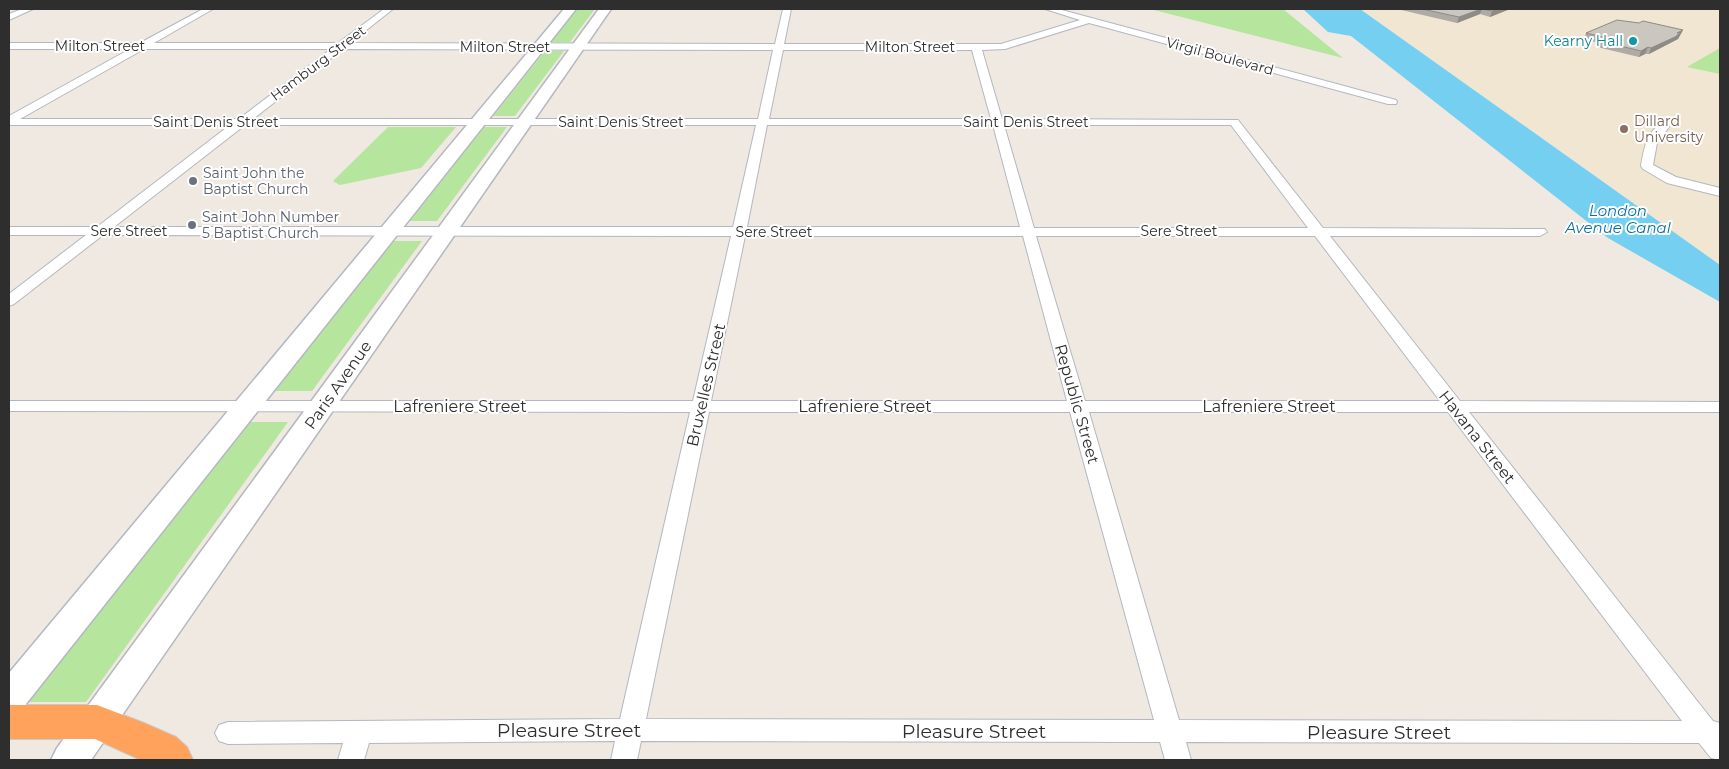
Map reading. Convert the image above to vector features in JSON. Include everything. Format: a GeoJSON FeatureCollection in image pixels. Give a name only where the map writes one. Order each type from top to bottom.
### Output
{"type":"FeatureCollection","features":[{"type":"Feature","properties":{"kind":"highway"},"geometry":{"type":"LineString","coordinates":[[9,722],[97,722],[161,750],[172,760]]}},
{"type":"Feature","properties":{"kind":"street"},"geometry":{"type":"LineString","coordinates":[[9,17],[29,9]]}},
{"type":"Feature","properties":{"kind":"street"},"geometry":{"type":"LineString","coordinates":[[9,121],[209,9]]}},
{"type":"Feature","properties":{"kind":"street","name":"Hamburg Street"},"geometry":{"type":"LineString","coordinates":[[9,301],[389,9]]}},
{"type":"Feature","properties":{"kind":"street"},"geometry":{"type":"LineString","coordinates":[[9,698],[570,9]]}},
{"type":"Feature","properties":{"kind":"street","name":"Paris Avenue"},"geometry":{"type":"LineString","coordinates":[[70,760],[605,9]]}},
{"type":"Feature","properties":{"kind":"street","name":"Bruxelles Street"},"geometry":{"type":"LineString","coordinates":[[624,760],[787,9]]}},
{"type":"Feature","properties":{"kind":"street","name":"Virgil Boulevard"},"geometry":{"type":"LineString","coordinates":[[1049,9],[1392,102]]}},
{"type":"Feature","properties":{"kind":"street","name":"Milton Street"},"geometry":{"type":"LineString","coordinates":[[9,46],[1002,47],[1089,20]]}},
{"type":"Feature","properties":{"kind":"street","name":"Republic Street"},"geometry":{"type":"LineString","coordinates":[[976,47],[1178,760]]}},
{"type":"Feature","properties":{"kind":"street","name":"Saint Denis Street"},"geometry":{"type":"LineString","coordinates":[[9,121],[1234,122]]}},
{"type":"Feature","properties":{"kind":"street","name":"Havana Street"},"geometry":{"type":"LineString","coordinates":[[1234,122],[1454,407],[1715,738]]}},
{"type":"Feature","properties":{"kind":"street"},"geometry":{"type":"LineString","coordinates":[[1663,127],[1651,143],[1647,166],[1659,175],[1720,192]]}},
{"type":"Feature","properties":{"kind":"street","name":"Sere Street"},"geometry":{"type":"LineString","coordinates":[[9,231],[1540,232]]}},
{"type":"Feature","properties":{"kind":"street","name":"Lafreniere Street"},"geometry":{"type":"LineString","coordinates":[[9,406],[1077,405],[1720,407]]}},
{"type":"Feature","properties":{"kind":"street","name":"Pleasure Street"},"geometry":{"type":"LineString","coordinates":[[228,733],[631,730],[1170,732],[1715,738]]}},
{"type":"Feature","properties":{"kind":"street"},"geometry":{"type":"LineString","coordinates":[[352,760],[360,732]]}},
{"type":"Feature","properties":{"kind":"shaded area","name":"Dillard University"},"geometry":{"type":"Polygon","coordinates":[[[1360,9],[1720,9],[1720,265],[1697,249],[1360,9]]]}},
{"type":"Feature","properties":{"kind":"green space"},"geometry":{"type":"Polygon","coordinates":[[[578,9],[595,9],[570,42],[551,42],[578,9]]]}},
{"type":"Feature","properties":{"kind":"green space"},"geometry":{"type":"Polygon","coordinates":[[[1150,9],[1283,9],[1343,58],[1150,9]]]}},
{"type":"Feature","properties":{"kind":"green space"},"geometry":{"type":"Polygon","coordinates":[[[1720,48],[1720,74],[1687,67],[1720,48]]]}},
{"type":"Feature","properties":{"kind":"green space"},"geometry":{"type":"Polygon","coordinates":[[[545,51],[564,51],[515,116],[493,116],[545,51]]]}},
{"type":"Feature","properties":{"kind":"green space"},"geometry":{"type":"Polygon","coordinates":[[[388,127],[456,127],[421,168],[340,185],[333,181],[388,127]]]}},
{"type":"Feature","properties":{"kind":"green space"},"geometry":{"type":"Polygon","coordinates":[[[484,127],[507,127],[437,221],[410,221],[484,127]]]}},
{"type":"Feature","properties":{"kind":"green space"},"geometry":{"type":"Polygon","coordinates":[[[394,241],[422,241],[312,391],[275,391],[394,241]]]}},
{"type":"Feature","properties":{"kind":"green space"},"geometry":{"type":"Polygon","coordinates":[[[251,422],[288,422],[86,702],[28,702],[251,422]]]}},
{"type":"Feature","properties":{"kind":"water","name":"London Avenue Canal"},"geometry":{"type":"Polygon","coordinates":[[[1303,9],[1360,9],[1720,265],[1720,302],[1608,238],[1351,36],[1328,32],[1303,9]]]}},
{"type":"Feature","properties":{"kind":"building"},"geometry":{"type":"Polygon","coordinates":[[[1422,9],[1481,9],[1459,17],[1422,9]]]}},
{"type":"Feature","properties":{"kind":"building"},"geometry":{"type":"Polygon","coordinates":[[[1617,20],[1639,23],[1643,21],[1683,30],[1677,33],[1680,33],[1675,37],[1641,51],[1600,41],[1607,38],[1586,33],[1617,20]]]}},
{"type":"Feature","properties":{"kind":"place","name":"Kearny Hall"},"geometry":{"type":"Point","coordinates":[1633,41]}},
{"type":"Feature","properties":{"kind":"place","name":"Dillard University"},"geometry":{"type":"Point","coordinates":[1624,129]}},
{"type":"Feature","properties":{"kind":"place","name":"Saint John the Baptist Church"},"geometry":{"type":"Point","coordinates":[193,181]}},
{"type":"Feature","properties":{"kind":"place","name":"Saint John Number 5 Baptist Church"},"geometry":{"type":"Point","coordinates":[192,225]}}]}
